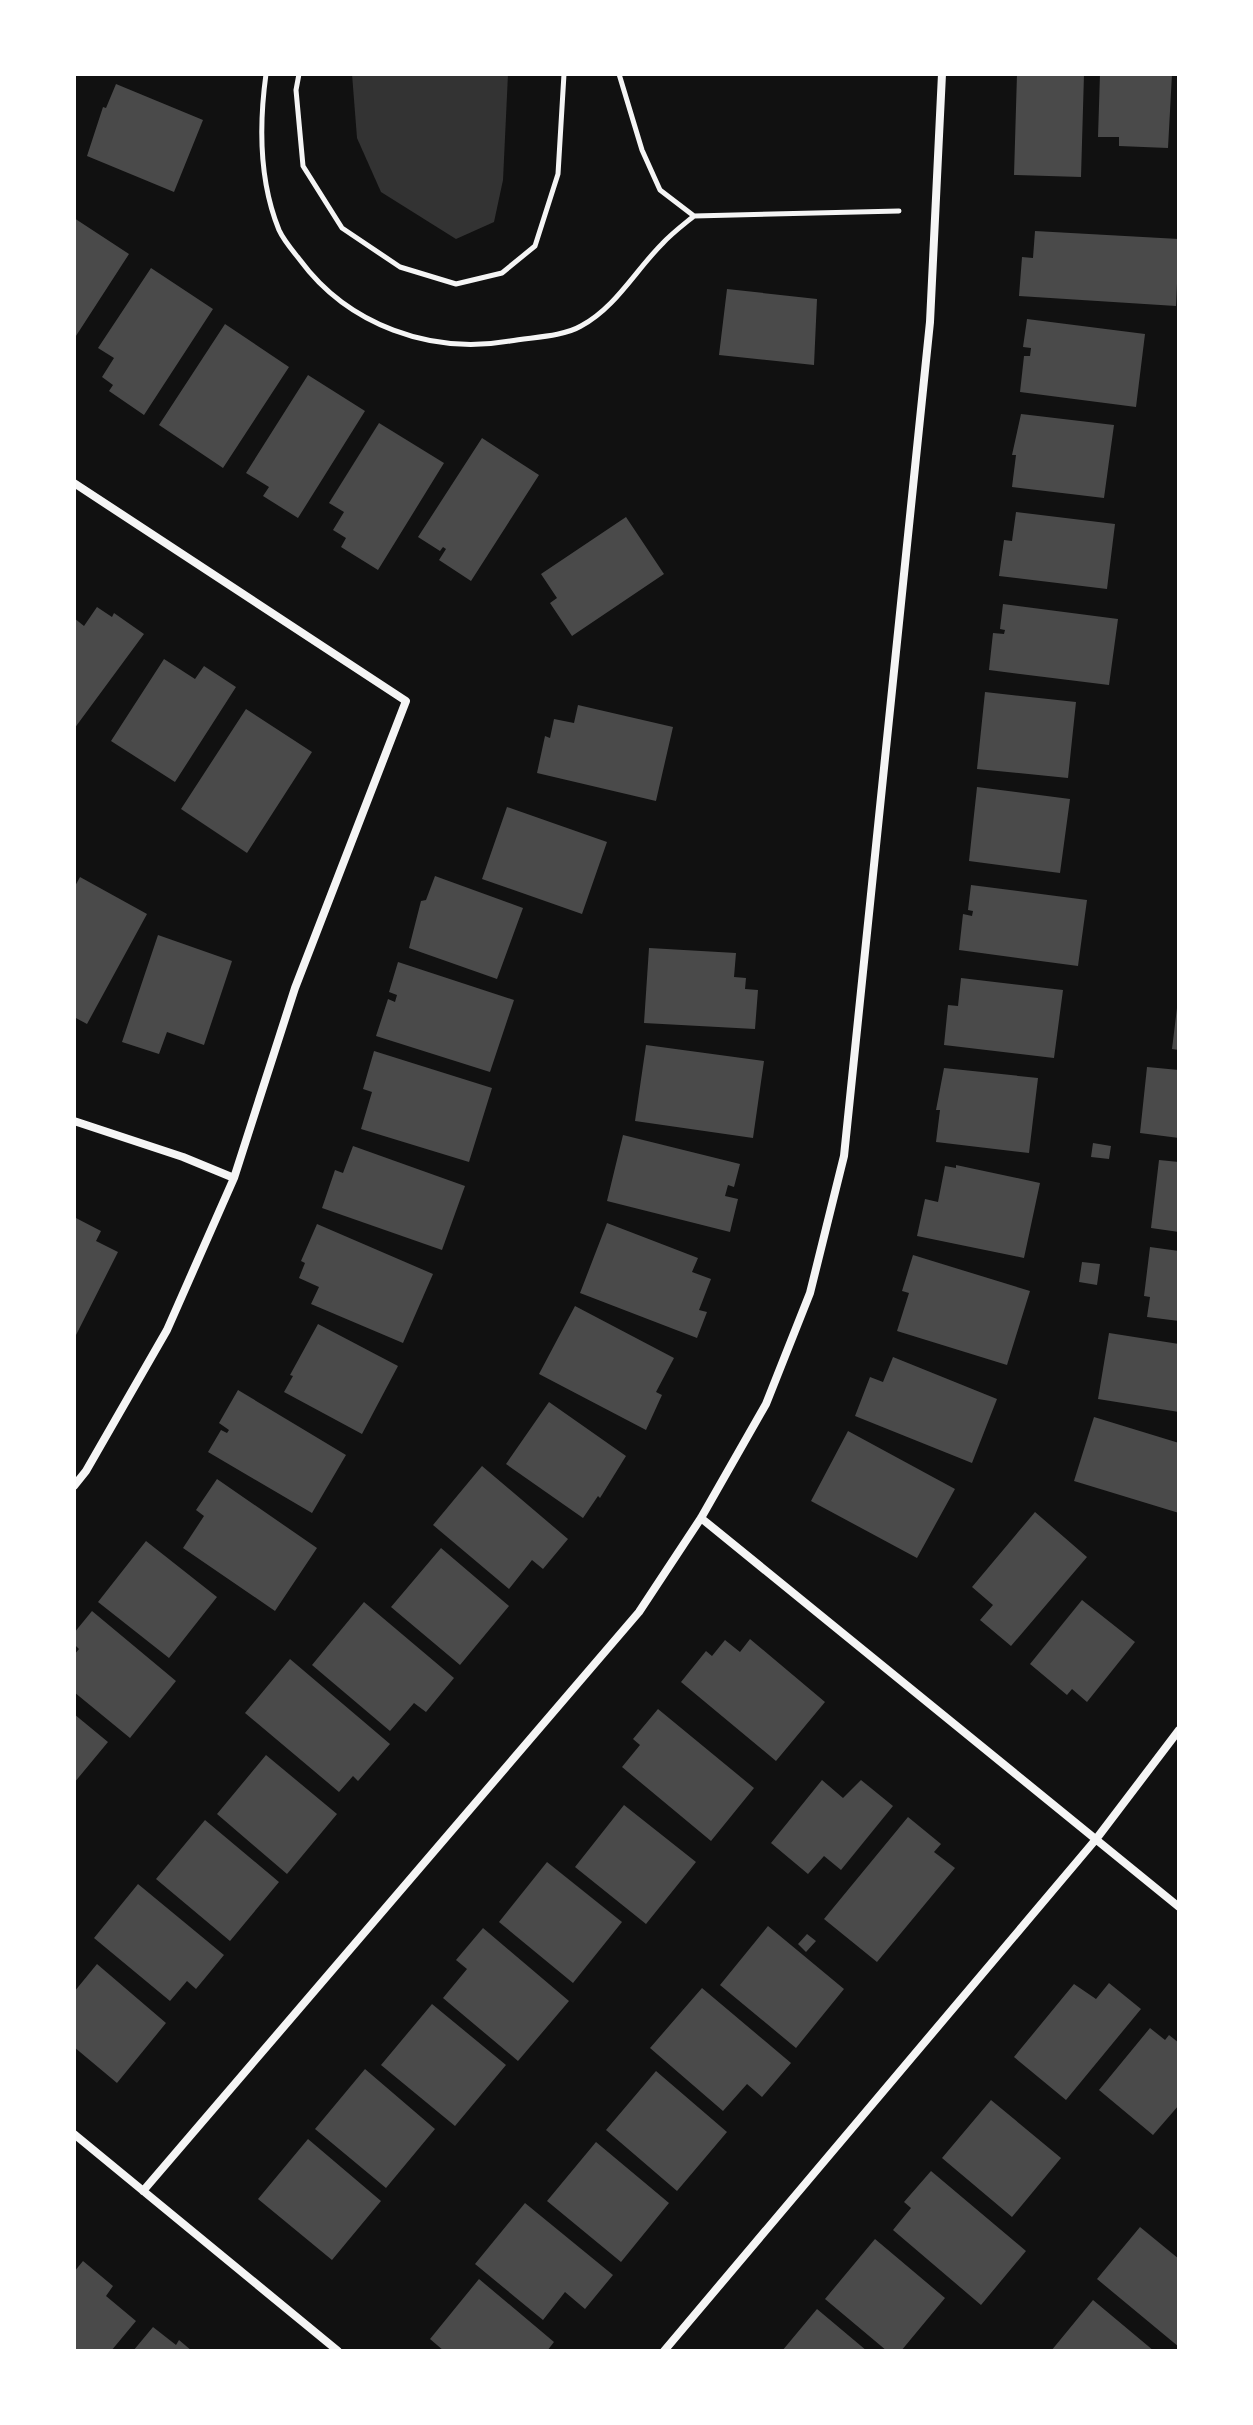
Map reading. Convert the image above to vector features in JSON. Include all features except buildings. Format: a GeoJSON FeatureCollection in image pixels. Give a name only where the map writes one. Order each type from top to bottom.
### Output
{"type":"FeatureCollection","features":[{"type":"Feature","properties":{"kind":"street"},"geometry":{"type":"LineString","coordinates":[[143,2191],[639,1612],[701,1518],[771,1391],[810,1293],[844,1156],[930,322],[942,74]]}},
{"type":"Feature","properties":{"kind":"street"},"geometry":{"type":"LineString","coordinates":[[74,483],[406,701],[295,988],[234,1178],[167,1330],[86,1471],[74,1486]]}},
{"type":"Feature","properties":{"kind":"street"},"geometry":{"type":"LineString","coordinates":[[74,1121],[183,1157],[234,1178]]}},
{"type":"Feature","properties":{"kind":"street"},"geometry":{"type":"LineString","coordinates":[[701,1518],[1179,1907]]}},
{"type":"Feature","properties":{"kind":"street"},"geometry":{"type":"LineString","coordinates":[[664,2351],[1097,1838],[1179,1730]]}},
{"type":"Feature","properties":{"kind":"street"},"geometry":{"type":"LineString","coordinates":[[74,2134],[338,2351]]}},
{"type":"Feature","properties":{"kind":"path"},"geometry":{"type":"LineString","coordinates":[[266,74],[261,111],[265,178],[280,232],[317,282],[354,310],[395,332],[439,344],[489,345],[578,328],[601,314],[662,243],[694,216],[899,211]]}},
{"type":"Feature","properties":{"kind":"path"},"geometry":{"type":"LineString","coordinates":[[299,74],[296,90],[303,166],[342,228],[400,267],[456,284],[502,273],[535,246],[558,174],[564,74]]}},
{"type":"Feature","properties":{"kind":"path"},"geometry":{"type":"LineString","coordinates":[[619,74],[642,150],[660,190],[694,216]]}},
{"type":"Feature","properties":{"kind":"shaded area"},"geometry":{"type":"Polygon","coordinates":[[[352,74],[508,74],[503,180],[494,222],[456,239],[381,192],[357,138],[352,74]]]}}]}
